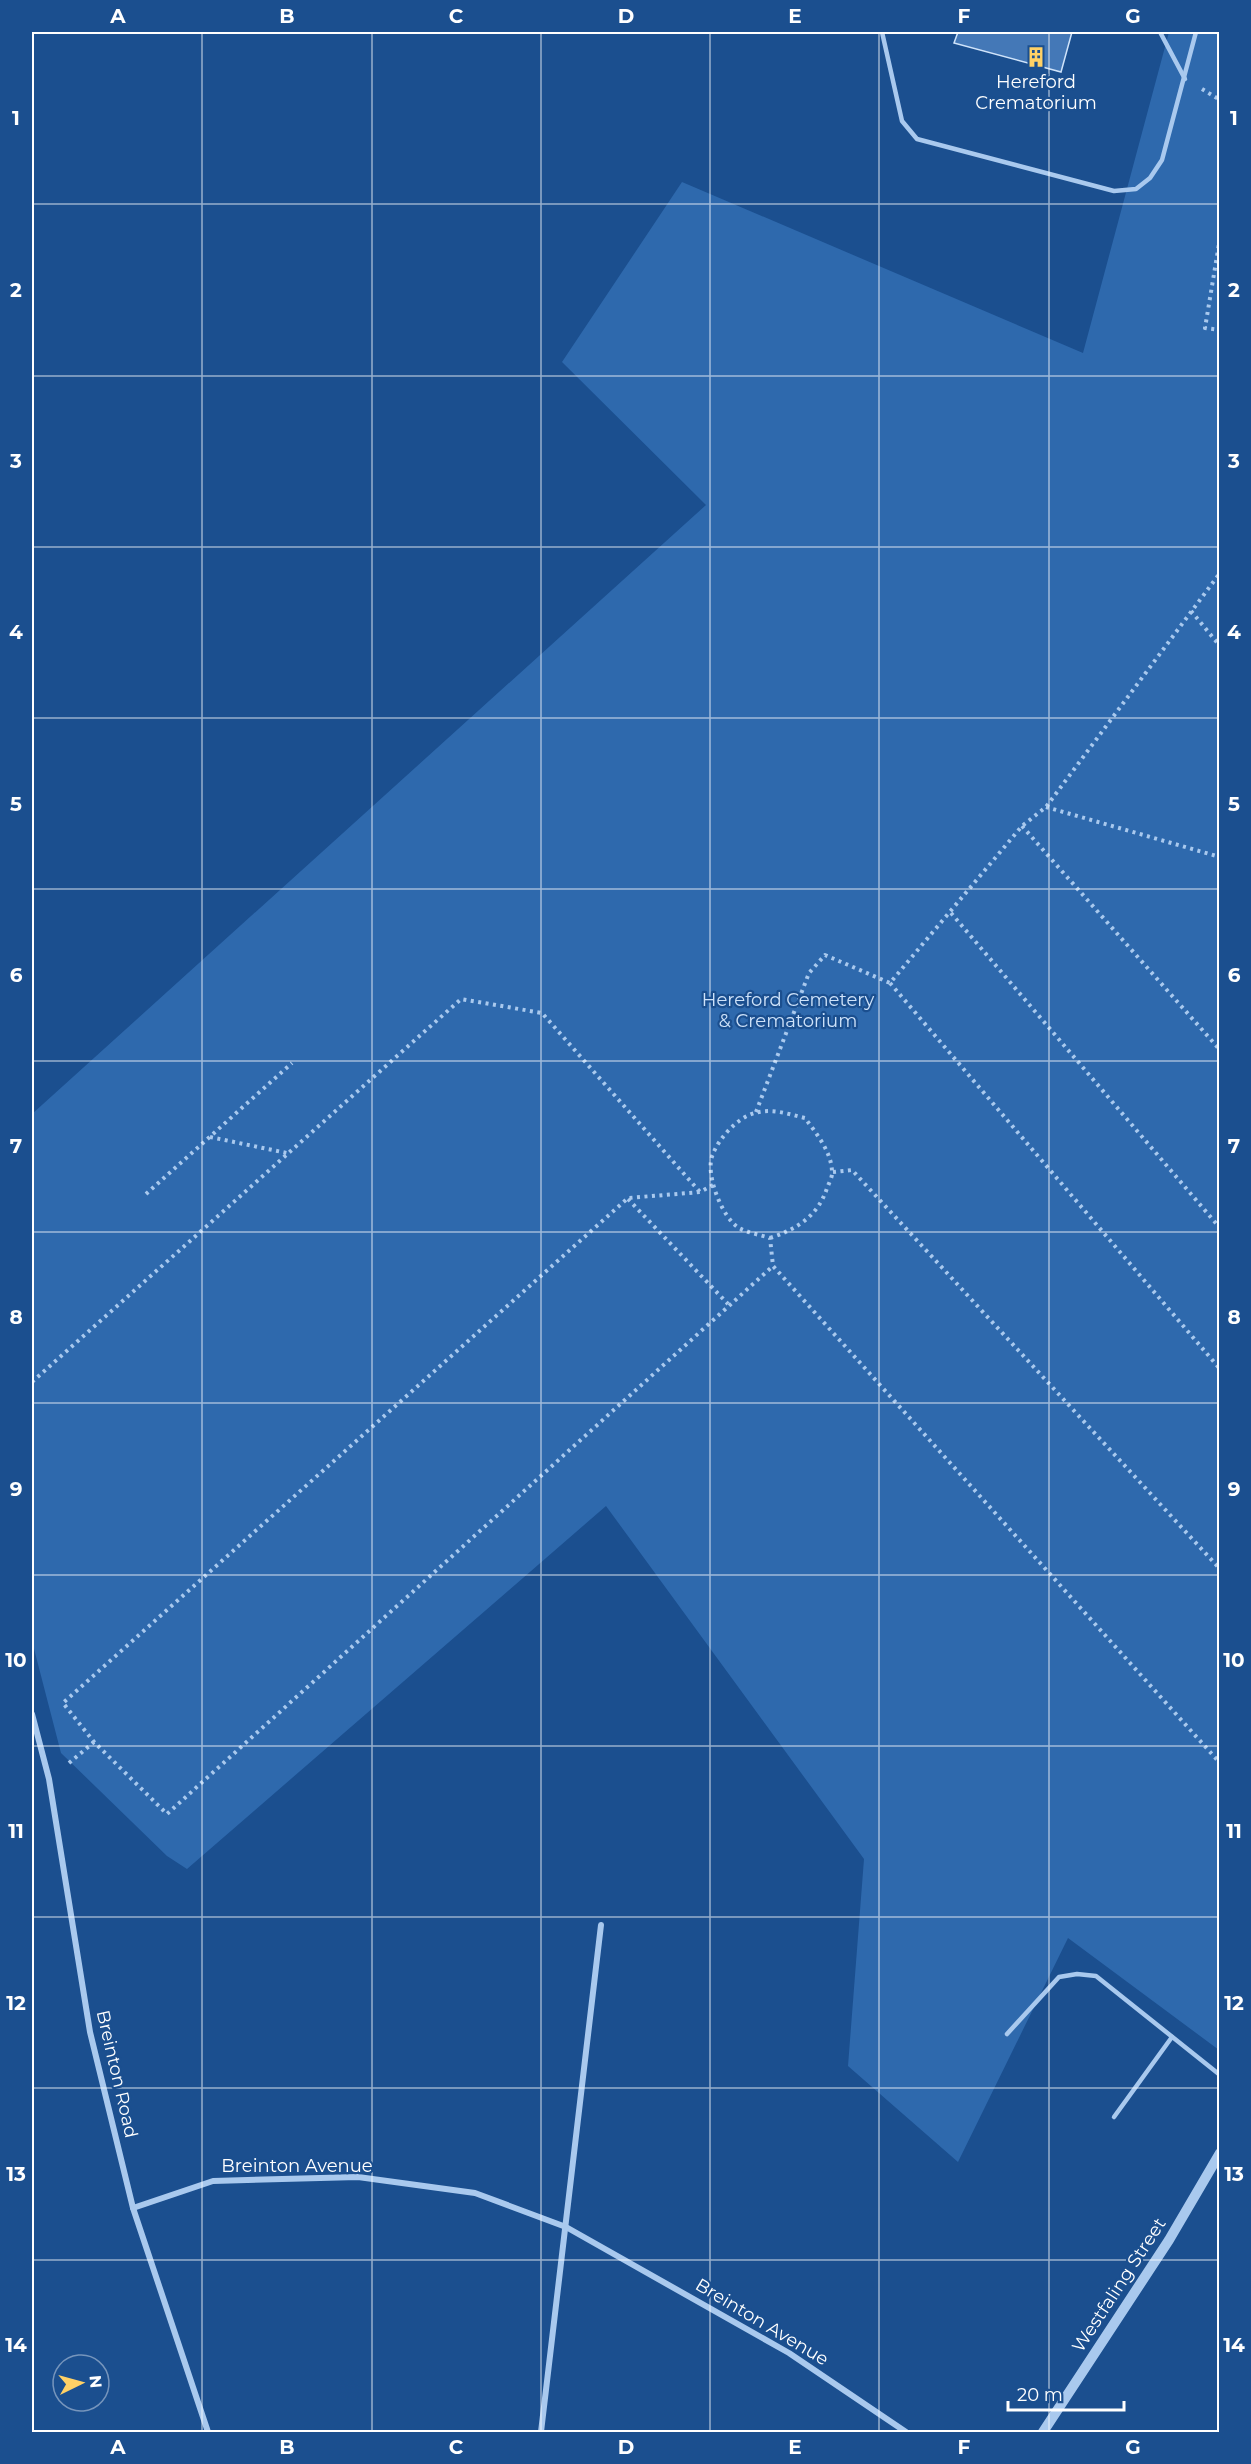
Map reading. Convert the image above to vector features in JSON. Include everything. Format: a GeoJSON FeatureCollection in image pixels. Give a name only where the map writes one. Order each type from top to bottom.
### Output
{"type":"FeatureCollection","features":[{"type":"Feature","properties":{"kind":"street","name":"Breinton Road"},"geometry":{"type":"LineString","coordinates":[[32,1714],[49,1779],[90,2032],[133,2208],[208,2433]]}},
{"type":"Feature","properties":{"kind":"street"},"geometry":{"type":"LineString","coordinates":[[541,2433],[601,1925]]}},
{"type":"Feature","properties":{"kind":"street","name":"Westfaling Street"},"geometry":{"type":"LineString","coordinates":[[1043,2433],[1168,2240],[1220,2153]]}},
{"type":"Feature","properties":{"kind":"street","name":"Breinton Avenue"},"geometry":{"type":"LineString","coordinates":[[133,2208],[213,2181],[358,2177],[475,2193],[566,2227],[789,2353],[906,2433]]}},
{"type":"Feature","properties":{"kind":"lane"},"geometry":{"type":"LineString","coordinates":[[882,32],[902,121],[917,139],[1114,191],[1136,189],[1150,178],[1162,160],[1197,32]]}},
{"type":"Feature","properties":{"kind":"lane"},"geometry":{"type":"LineString","coordinates":[[1160,32],[1185,79]]}},
{"type":"Feature","properties":{"kind":"lane"},"geometry":{"type":"LineString","coordinates":[[1007,2034],[1059,1977],[1077,1974],[1096,1976],[1220,2075]]}},
{"type":"Feature","properties":{"kind":"lane"},"geometry":{"type":"LineString","coordinates":[[1114,2117],[1172,2037]]}},
{"type":"Feature","properties":{"kind":"path"},"geometry":{"type":"LineString","coordinates":[[1220,238],[1204,328],[1220,330]]}},
{"type":"Feature","properties":{"kind":"path"},"geometry":{"type":"LineString","coordinates":[[890,983],[1022,826],[1046,807],[1220,573]]}},
{"type":"Feature","properties":{"kind":"path"},"geometry":{"type":"LineString","coordinates":[[1191,611],[1220,645]]}},
{"type":"Feature","properties":{"kind":"path"},"geometry":{"type":"LineString","coordinates":[[1046,807],[1220,857]]}},
{"type":"Feature","properties":{"kind":"path"},"geometry":{"type":"LineString","coordinates":[[1022,826],[1220,1050]]}},
{"type":"Feature","properties":{"kind":"path"},"geometry":{"type":"LineString","coordinates":[[951,913],[1220,1228]]}},
{"type":"Feature","properties":{"kind":"path"},"geometry":{"type":"LineString","coordinates":[[756,1112],[809,973],[825,955],[890,983],[1220,1369]]}},
{"type":"Feature","properties":{"kind":"path"},"geometry":{"type":"LineString","coordinates":[[32,1382],[461,999],[542,1013],[700,1192]]}},
{"type":"Feature","properties":{"kind":"path"},"geometry":{"type":"LineString","coordinates":[[146,1194],[292,1063]]}},
{"type":"Feature","properties":{"kind":"path"},"geometry":{"type":"LineString","coordinates":[[772,1111],[805,1118],[822,1141],[832,1172],[824,1196],[812,1216],[792,1230],[770,1238],[738,1227],[720,1205],[713,1185],[711,1155],[727,1133],[746,1116],[756,1112],[772,1111]]}},
{"type":"Feature","properties":{"kind":"path"},"geometry":{"type":"LineString","coordinates":[[209,1137],[287,1153]]}},
{"type":"Feature","properties":{"kind":"path"},"geometry":{"type":"LineString","coordinates":[[832,1172],[852,1170],[1220,1569]]}},
{"type":"Feature","properties":{"kind":"path"},"geometry":{"type":"LineString","coordinates":[[713,1185],[700,1192],[628,1198],[63,1703],[94,1742],[167,1814],[772,1266]]}},
{"type":"Feature","properties":{"kind":"path"},"geometry":{"type":"LineString","coordinates":[[628,1198],[728,1304]]}},
{"type":"Feature","properties":{"kind":"path"},"geometry":{"type":"LineString","coordinates":[[770,1238],[772,1266],[1220,1763]]}},
{"type":"Feature","properties":{"kind":"path"},"geometry":{"type":"LineString","coordinates":[[49,1779],[94,1742]]}},
{"type":"Feature","properties":{"kind":"green space","name":"Hereford Cemetery & Crematorium"},"geometry":{"type":"Polygon","coordinates":[[[1169,32],[1219,32],[1219,2050],[1068,1938],[958,2162],[848,2066],[864,1859],[606,1506],[187,1869],[167,1856],[61,1753],[32,1641],[32,1114],[706,505],[562,362],[682,182],[1083,353],[1169,32]]]}},
{"type":"Feature","properties":{"kind":"building","name":"Hereford Crematorium"},"geometry":{"type":"Polygon","coordinates":[[[958,32],[1072,32],[1061,72],[954,43],[958,32]]]}},
{"type":"Feature","properties":{"kind":"place","name":"Hereford Crematorium"},"geometry":{"type":"Point","coordinates":[1036,57]}}]}
